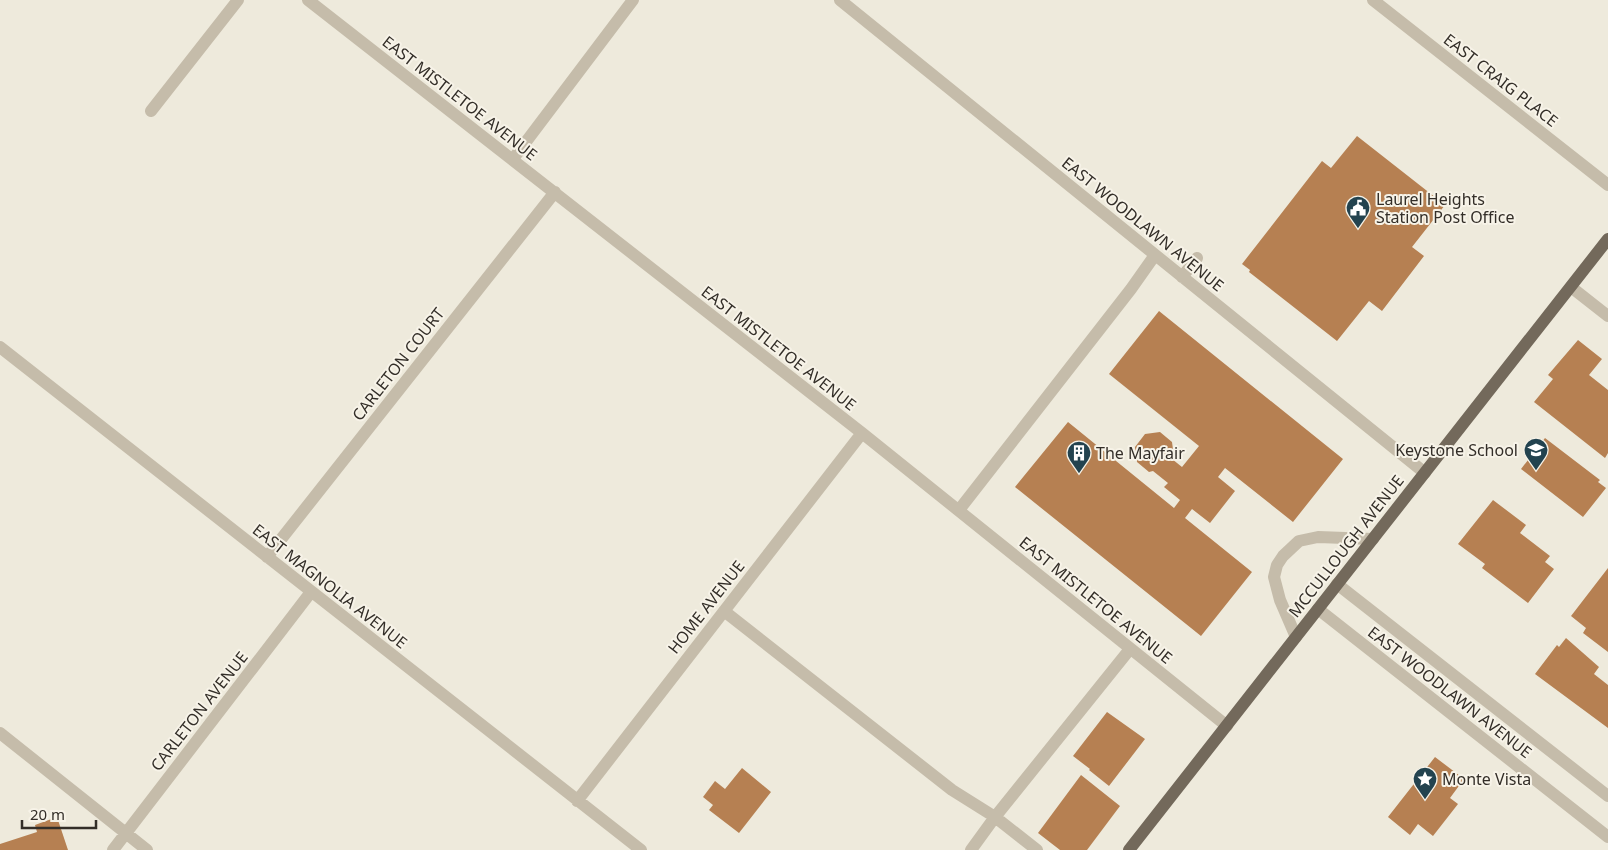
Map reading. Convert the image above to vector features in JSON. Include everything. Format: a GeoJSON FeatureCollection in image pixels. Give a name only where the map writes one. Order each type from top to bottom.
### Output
{"type":"FeatureCollection","features":[{"type":"Feature","properties":{"kind":"main road","name":"MCCULLOUGH AVENUE"},"geometry":{"type":"LineString","coordinates":[[1129,850],[1608,239]]}},
{"type":"Feature","properties":{"kind":"street"},"geometry":{"type":"LineString","coordinates":[[151,111],[238,0]]}},
{"type":"Feature","properties":{"kind":"street","name":"EAST MISTLETOE AVENUE"},"geometry":{"type":"LineString","coordinates":[[308,0],[862,433],[1227,726]]}},
{"type":"Feature","properties":{"kind":"street"},"geometry":{"type":"LineString","coordinates":[[513,159],[633,0]]}},
{"type":"Feature","properties":{"kind":"street","name":"EAST WOODLAWN AVENUE"},"geometry":{"type":"LineString","coordinates":[[840,0],[1424,473]]}},
{"type":"Feature","properties":{"kind":"street","name":"EAST CRAIG PLACE"},"geometry":{"type":"LineString","coordinates":[[1373,0],[1608,185]]}},
{"type":"Feature","properties":{"kind":"street","name":"CARLETON COURT"},"geometry":{"type":"LineString","coordinates":[[267,557],[555,192]]}},
{"type":"Feature","properties":{"kind":"street"},"geometry":{"type":"LineString","coordinates":[[959,510],[1132,289],[1155,255]]}},
{"type":"Feature","properties":{"kind":"street"},"geometry":{"type":"LineString","coordinates":[[1182,277],[1197,258]]}},
{"type":"Feature","properties":{"kind":"street"},"geometry":{"type":"LineString","coordinates":[[1571,287],[1608,316]]}},
{"type":"Feature","properties":{"kind":"street","name":"EAST MAGNOLIA AVENUE"},"geometry":{"type":"LineString","coordinates":[[0,347],[636,849]]}},
{"type":"Feature","properties":{"kind":"street","name":"HOME AVENUE"},"geometry":{"type":"LineString","coordinates":[[577,801],[862,433]]}},
{"type":"Feature","properties":{"kind":"street"},"geometry":{"type":"LineString","coordinates":[[1296,637],[1280,600],[1274,577],[1277,565],[1283,556],[1299,541],[1318,537],[1373,539]]}},
{"type":"Feature","properties":{"kind":"street","name":"EAST WOODLAWN AVENUE"},"geometry":{"type":"LineString","coordinates":[[1337,584],[1608,796]]}},
{"type":"Feature","properties":{"kind":"street","name":"CARLETON AVENUE"},"geometry":{"type":"LineString","coordinates":[[113,850],[311,592]]}},
{"type":"Feature","properties":{"kind":"street","name":"EAST WOODLAWN AVENUE"},"geometry":{"type":"LineString","coordinates":[[1318,609],[1608,837]]}},
{"type":"Feature","properties":{"kind":"street"},"geometry":{"type":"LineString","coordinates":[[724,611],[952,790],[995,817],[1036,850]]}},
{"type":"Feature","properties":{"kind":"street"},"geometry":{"type":"LineString","coordinates":[[971,850],[995,817],[1130,649]]}},
{"type":"Feature","properties":{"kind":"street"},"geometry":{"type":"LineString","coordinates":[[0,733],[147,850]]}},
{"type":"Feature","properties":{"kind":"building"},"geometry":{"type":"Polygon","coordinates":[[[1357,136],[1445,205],[1412,247],[1424,256],[1382,311],[1369,301],[1337,341],[1249,272],[1250,270],[1242,264],[1322,161],[1331,168],[1357,136]]]}},
{"type":"Feature","properties":{"kind":"building","name":"The Mayfair"},"geometry":{"type":"Polygon","coordinates":[[[1159,311],[1343,459],[1293,522],[1225,468],[1218,477],[1235,491],[1210,523],[1192,509],[1185,518],[1252,572],[1201,636],[1015,487],[1068,422],[1174,508],[1180,500],[1164,487],[1168,483],[1153,471],[1149,472],[1137,462],[1135,447],[1145,434],[1160,432],[1172,442],[1174,457],[1172,459],[1182,467],[1199,446],[1109,374],[1159,311]]]}},
{"type":"Feature","properties":{"kind":"building"},"geometry":{"type":"Polygon","coordinates":[[[1578,340],[1602,359],[1589,375],[1608,390],[1608,453],[1605,458],[1534,402],[1553,379],[1548,375],[1578,340]]]}},
{"type":"Feature","properties":{"kind":"building"},"geometry":{"type":"Polygon","coordinates":[[[1545,438],[1600,480],[1598,482],[1606,488],[1583,517],[1521,469],[1545,438]]]}},
{"type":"Feature","properties":{"kind":"building"},"geometry":{"type":"Polygon","coordinates":[[[1493,500],[1526,525],[1520,533],[1550,556],[1545,562],[1554,569],[1528,603],[1482,568],[1485,564],[1458,544],[1493,500]]]}},
{"type":"Feature","properties":{"kind":"building"},"geometry":{"type":"Polygon","coordinates":[[[1608,568],[1608,652],[1583,633],[1586,628],[1571,616],[1608,568]]]}},
{"type":"Feature","properties":{"kind":"building"},"geometry":{"type":"Polygon","coordinates":[[[1566,638],[1599,667],[1594,674],[1608,685],[1608,728],[1535,674],[1557,645],[1559,647],[1566,638]]]}},
{"type":"Feature","properties":{"kind":"building"},"geometry":{"type":"Polygon","coordinates":[[[1107,712],[1145,739],[1109,786],[1073,756],[1107,712]]]}},
{"type":"Feature","properties":{"kind":"building"},"geometry":{"type":"Polygon","coordinates":[[[1435,757],[1464,779],[1450,798],[1458,804],[1433,836],[1418,824],[1410,835],[1388,817],[1435,757]]]}},
{"type":"Feature","properties":{"kind":"building"},"geometry":{"type":"Polygon","coordinates":[[[742,768],[771,792],[739,833],[709,810],[713,805],[703,797],[715,781],[725,789],[742,768]]]}},
{"type":"Feature","properties":{"kind":"building"},"geometry":{"type":"Polygon","coordinates":[[[1081,775],[1120,806],[1087,850],[1060,850],[1038,833],[1081,775]]]}},
{"type":"Feature","properties":{"kind":"building"},"geometry":{"type":"Polygon","coordinates":[[[57,817],[68,850],[0,850],[0,844],[37,832],[35,825],[57,817]]]}},
{"type":"Feature","properties":{"kind":"place","name":"Laurel Heights Station Post Office"},"geometry":{"type":"Point","coordinates":[1358,229]}},
{"type":"Feature","properties":{"kind":"place","name":"Keystone School"},"geometry":{"type":"Point","coordinates":[1536,471]}},
{"type":"Feature","properties":{"kind":"place","name":"The Mayfair"},"geometry":{"type":"Point","coordinates":[1079,474]}},
{"type":"Feature","properties":{"kind":"place","name":"Monte Vista"},"geometry":{"type":"Point","coordinates":[1425,800]}}]}
